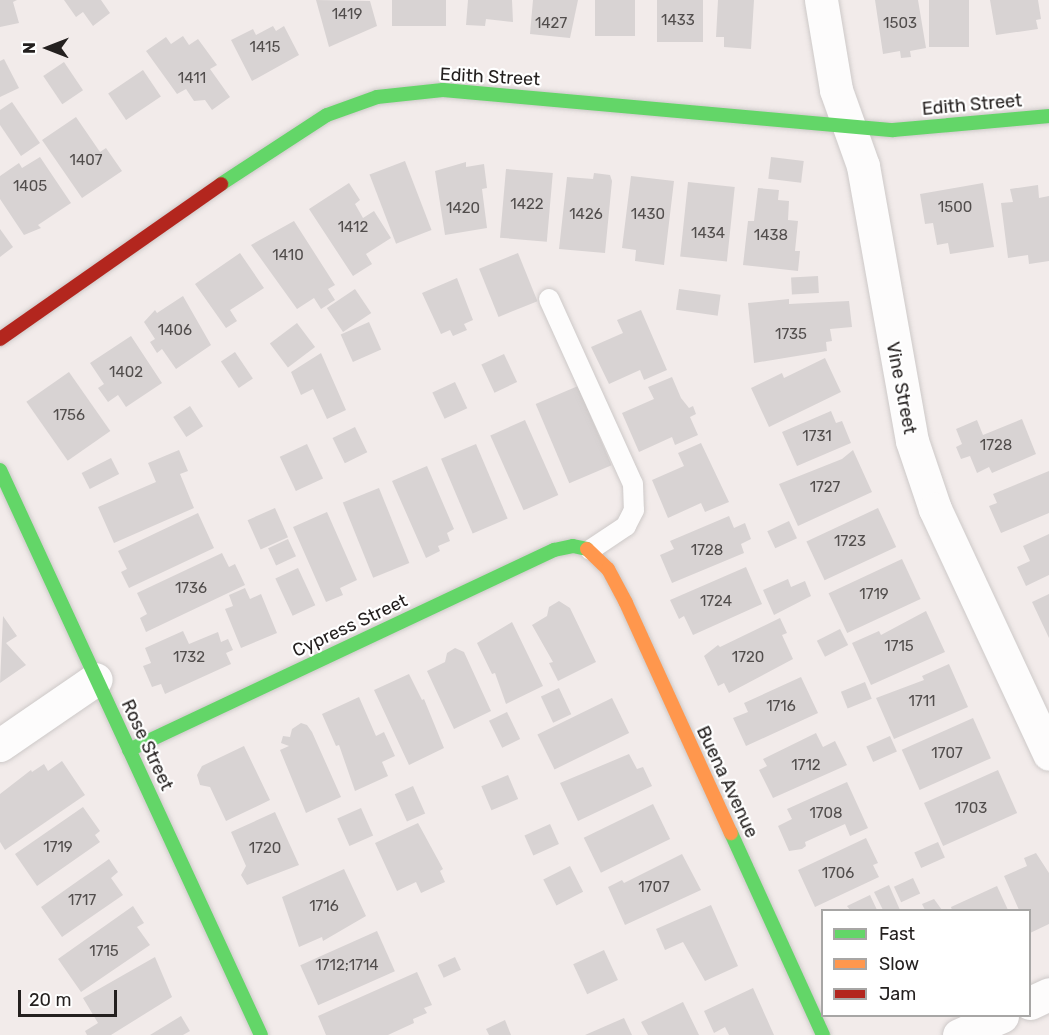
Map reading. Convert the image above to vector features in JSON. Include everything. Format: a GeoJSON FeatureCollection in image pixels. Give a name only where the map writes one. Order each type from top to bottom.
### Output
{"type":"FeatureCollection","features":[{"type":"Feature","properties":{"kind":"street","name":"Vine Street"},"geometry":{"type":"LineString","coordinates":[[821,0],[836,90],[863,166],[912,441],[935,509],[1049,754]]}},
{"type":"Feature","properties":{"kind":"street","name":"Edith Street"},"geometry":{"type":"LineString","coordinates":[[0,339],[268,151],[327,115],[377,98],[443,90],[893,130],[1049,117]]}},
{"type":"Feature","properties":{"kind":"street","name":"Rose Street"},"geometry":{"type":"LineString","coordinates":[[0,470],[261,1035]]}},
{"type":"Feature","properties":{"kind":"street","name":"Cypress Street"},"geometry":{"type":"LineString","coordinates":[[129,750],[554,550],[573,546],[590,550]]}},
{"type":"Feature","properties":{"kind":"street","name":"Buena Avenue"},"geometry":{"type":"LineString","coordinates":[[590,550],[608,568],[626,603],[823,1035]]}},
{"type":"Feature","properties":{"kind":"street"},"geometry":{"type":"LineString","coordinates":[[0,745],[96,679]]}},
{"type":"Feature","properties":{"kind":"street"},"geometry":{"type":"LineString","coordinates":[[1031,1002],[1049,994]]}},
{"type":"Feature","properties":{"kind":"street"},"geometry":{"type":"LineString","coordinates":[[959,1035],[1000,1017]]}},
{"type":"Feature","properties":{"kind":"lane"},"geometry":{"type":"LineString","coordinates":[[549,299],[633,484],[634,510],[626,526],[590,550]]}},
{"type":"Feature","properties":{"kind":"building"},"geometry":{"type":"Polygon","coordinates":[[[0,0],[17,0],[13,2],[19,23],[0,27],[0,0]]]}},
{"type":"Feature","properties":{"kind":"building"},"geometry":{"type":"Polygon","coordinates":[[[64,0],[101,0],[110,13],[93,26],[83,12],[76,17],[64,0]]]}},
{"type":"Feature","properties":{"kind":"building"},"geometry":{"type":"Polygon","coordinates":[[[316,0],[370,1],[377,26],[329,47],[316,0]]]}},
{"type":"Feature","properties":{"kind":"building"},"geometry":{"type":"Polygon","coordinates":[[[392,0],[446,0],[446,26],[392,26],[392,0]]]}},
{"type":"Feature","properties":{"kind":"building"},"geometry":{"type":"Polygon","coordinates":[[[468,0],[512,0],[513,22],[486,19],[485,26],[466,25],[468,0]]]}},
{"type":"Feature","properties":{"kind":"building"},"geometry":{"type":"Polygon","coordinates":[[[533,0],[578,0],[570,38],[530,34],[533,0]]]}},
{"type":"Feature","properties":{"kind":"building"},"geometry":{"type":"Polygon","coordinates":[[[595,0],[635,0],[635,36],[595,36],[595,0]]]}},
{"type":"Feature","properties":{"kind":"building"},"geometry":{"type":"Polygon","coordinates":[[[657,0],[703,0],[703,42],[657,42],[657,0]]]}},
{"type":"Feature","properties":{"kind":"building"},"geometry":{"type":"Polygon","coordinates":[[[718,0],[754,0],[751,49],[724,47],[724,37],[716,37],[718,0]]]}},
{"type":"Feature","properties":{"kind":"building"},"geometry":{"type":"Polygon","coordinates":[[[875,0],[918,0],[926,48],[910,51],[911,57],[901,58],[900,51],[883,54],[875,0]]]}},
{"type":"Feature","properties":{"kind":"building"},"geometry":{"type":"Polygon","coordinates":[[[929,0],[969,0],[969,47],[929,47],[929,0]]]}},
{"type":"Feature","properties":{"kind":"building"},"geometry":{"type":"Polygon","coordinates":[[[990,0],[1038,0],[1041,19],[1036,20],[1038,29],[996,35],[990,0]]]}},
{"type":"Feature","properties":{"kind":"building"},"geometry":{"type":"Polygon","coordinates":[[[273,26],[276,31],[284,26],[299,55],[252,81],[231,40],[253,29],[256,35],[273,26]]]}},
{"type":"Feature","properties":{"kind":"building"},"geometry":{"type":"Polygon","coordinates":[[[183,36],[189,45],[198,39],[217,65],[210,69],[230,97],[212,110],[205,100],[194,101],[186,89],[177,94],[146,51],[166,37],[171,44],[183,36]]]}},
{"type":"Feature","properties":{"kind":"building"},"geometry":{"type":"Polygon","coordinates":[[[4,59],[19,88],[0,97],[0,61],[4,59]]]}},
{"type":"Feature","properties":{"kind":"building"},"geometry":{"type":"Polygon","coordinates":[[[64,62],[83,90],[62,104],[43,76],[64,62]]]}},
{"type":"Feature","properties":{"kind":"building"},"geometry":{"type":"Polygon","coordinates":[[[143,70],[161,97],[126,120],[108,93],[143,70]]]}},
{"type":"Feature","properties":{"kind":"building"},"geometry":{"type":"Polygon","coordinates":[[[12,102],[40,143],[21,156],[0,125],[0,110],[12,102]]]}},
{"type":"Feature","properties":{"kind":"building"},"geometry":{"type":"Polygon","coordinates":[[[76,117],[100,152],[106,148],[122,171],[82,198],[42,140],[76,117]]]}},
{"type":"Feature","properties":{"kind":"building"},"geometry":{"type":"Polygon","coordinates":[[[40,157],[71,203],[38,225],[41,228],[24,235],[0,199],[0,176],[19,163],[22,168],[40,157]]]}},
{"type":"Feature","properties":{"kind":"building"},"geometry":{"type":"Polygon","coordinates":[[[771,157],[804,161],[801,183],[768,179],[771,157]]]}},
{"type":"Feature","properties":{"kind":"building"},"geometry":{"type":"Polygon","coordinates":[[[405,161],[432,230],[396,244],[370,175],[405,161]]]}},
{"type":"Feature","properties":{"kind":"building"},"geometry":{"type":"Polygon","coordinates":[[[466,162],[466,167],[484,164],[487,188],[482,189],[487,228],[445,235],[435,171],[466,162]]]}},
{"type":"Feature","properties":{"kind":"building"},"geometry":{"type":"Polygon","coordinates":[[[506,169],[553,173],[547,242],[500,238],[506,169]]]}},
{"type":"Feature","properties":{"kind":"building"},"geometry":{"type":"Polygon","coordinates":[[[594,173],[610,175],[612,181],[605,253],[559,249],[567,177],[593,179],[594,173]]]}},
{"type":"Feature","properties":{"kind":"building"},"geometry":{"type":"Polygon","coordinates":[[[631,176],[674,181],[664,265],[635,261],[636,250],[622,248],[631,176]]]}},
{"type":"Feature","properties":{"kind":"building"},"geometry":{"type":"Polygon","coordinates":[[[688,182],[735,187],[727,262],[680,257],[688,182]]]}},
{"type":"Feature","properties":{"kind":"building"},"geometry":{"type":"Polygon","coordinates":[[[349,183],[360,200],[355,204],[363,218],[374,211],[391,238],[366,254],[372,264],[353,276],[309,209],[349,183]]]}},
{"type":"Feature","properties":{"kind":"building"},"geometry":{"type":"Polygon","coordinates":[[[983,183],[994,247],[950,254],[948,243],[937,245],[933,223],[925,224],[920,194],[983,183]]]}},
{"type":"Feature","properties":{"kind":"building"},"geometry":{"type":"Polygon","coordinates":[[[1038,185],[1039,198],[1049,196],[1049,261],[1029,264],[1028,255],[1008,258],[1001,203],[1013,202],[1010,189],[1038,185]]]}},
{"type":"Feature","properties":{"kind":"building"},"geometry":{"type":"Polygon","coordinates":[[[758,188],[779,190],[778,200],[789,201],[788,220],[798,221],[795,251],[800,251],[798,271],[743,265],[748,221],[754,221],[758,188]]]}},
{"type":"Feature","properties":{"kind":"building"},"geometry":{"type":"Polygon","coordinates":[[[294,221],[335,285],[328,289],[335,300],[321,309],[314,298],[297,309],[251,245],[294,221]]]}},
{"type":"Feature","properties":{"kind":"building"},"geometry":{"type":"Polygon","coordinates":[[[0,229],[13,247],[0,257],[0,229]]]}},
{"type":"Feature","properties":{"kind":"building"},"geometry":{"type":"Polygon","coordinates":[[[240,253],[264,288],[230,310],[237,321],[226,328],[195,284],[240,253]]]}},
{"type":"Feature","properties":{"kind":"building"},"geometry":{"type":"Polygon","coordinates":[[[518,253],[537,301],[499,317],[479,269],[518,253]]]}},
{"type":"Feature","properties":{"kind":"building"},"geometry":{"type":"Polygon","coordinates":[[[818,276],[819,293],[792,294],[791,277],[818,276]]]}},
{"type":"Feature","properties":{"kind":"building"},"geometry":{"type":"Polygon","coordinates":[[[457,278],[473,320],[464,324],[467,330],[453,336],[450,330],[441,334],[422,293],[457,278]]]}},
{"type":"Feature","properties":{"kind":"building"},"geometry":{"type":"Polygon","coordinates":[[[355,289],[371,313],[343,332],[327,308],[355,289]]]}},
{"type":"Feature","properties":{"kind":"building"},"geometry":{"type":"Polygon","coordinates":[[[679,289],[721,295],[718,316],[676,310],[679,289]]]}},
{"type":"Feature","properties":{"kind":"building"},"geometry":{"type":"Polygon","coordinates":[[[183,296],[211,345],[176,369],[162,349],[157,353],[150,342],[155,339],[144,322],[155,310],[157,313],[183,296]]]}},
{"type":"Feature","properties":{"kind":"building"},"geometry":{"type":"Polygon","coordinates":[[[789,299],[789,304],[849,301],[852,327],[830,329],[832,341],[826,342],[827,351],[754,363],[748,303],[789,299]]]}},
{"type":"Feature","properties":{"kind":"building"},"geometry":{"type":"Polygon","coordinates":[[[641,310],[667,370],[644,380],[640,370],[609,384],[591,347],[623,333],[617,320],[641,310]]]}},
{"type":"Feature","properties":{"kind":"building"},"geometry":{"type":"Polygon","coordinates":[[[369,322],[381,349],[353,362],[341,335],[369,322]]]}},
{"type":"Feature","properties":{"kind":"building"},"geometry":{"type":"Polygon","coordinates":[[[297,323],[315,347],[288,367],[270,343],[297,323]]]}},
{"type":"Feature","properties":{"kind":"building"},"geometry":{"type":"Polygon","coordinates":[[[131,336],[162,383],[126,407],[118,395],[108,402],[98,388],[104,384],[90,363],[131,336]]]}},
{"type":"Feature","properties":{"kind":"building"},"geometry":{"type":"Polygon","coordinates":[[[235,352],[253,379],[239,388],[221,362],[235,352]]]}},
{"type":"Feature","properties":{"kind":"building"},"geometry":{"type":"Polygon","coordinates":[[[321,353],[346,410],[327,419],[313,389],[301,395],[291,372],[321,353]]]}},
{"type":"Feature","properties":{"kind":"building"},"geometry":{"type":"Polygon","coordinates":[[[504,354],[517,382],[494,393],[481,365],[504,354]]]}},
{"type":"Feature","properties":{"kind":"building"},"geometry":{"type":"Polygon","coordinates":[[[825,358],[841,392],[769,427],[751,388],[782,373],[784,378],[825,358]]]}},
{"type":"Feature","properties":{"kind":"building"},"geometry":{"type":"Polygon","coordinates":[[[69,372],[110,431],[68,461],[26,402],[69,372]]]}},
{"type":"Feature","properties":{"kind":"building"},"geometry":{"type":"Polygon","coordinates":[[[672,377],[681,398],[689,408],[693,406],[696,414],[690,417],[698,435],[675,445],[672,437],[639,452],[622,413],[654,399],[648,387],[672,377]]]}},
{"type":"Feature","properties":{"kind":"building"},"geometry":{"type":"Polygon","coordinates":[[[455,382],[467,408],[445,419],[432,393],[455,382]]]}},
{"type":"Feature","properties":{"kind":"building"},"geometry":{"type":"Polygon","coordinates":[[[578,386],[612,465],[569,483],[536,404],[578,386]]]}},
{"type":"Feature","properties":{"kind":"building"},"geometry":{"type":"Polygon","coordinates":[[[190,406],[203,426],[186,437],[173,417],[190,406]]]}},
{"type":"Feature","properties":{"kind":"building"},"geometry":{"type":"Polygon","coordinates":[[[831,411],[836,423],[842,421],[851,443],[797,466],[782,432],[831,411]]]}},
{"type":"Feature","properties":{"kind":"building"},"geometry":{"type":"Polygon","coordinates":[[[1022,419],[1036,454],[992,473],[989,467],[977,473],[970,456],[961,459],[956,447],[962,444],[956,429],[977,420],[983,435],[1022,419]]]}},
{"type":"Feature","properties":{"kind":"building"},"geometry":{"type":"Polygon","coordinates":[[[525,420],[558,495],[524,510],[490,435],[525,420]]]}},
{"type":"Feature","properties":{"kind":"building"},"geometry":{"type":"Polygon","coordinates":[[[355,427],[367,452],[345,463],[333,438],[355,427]]]}},
{"type":"Feature","properties":{"kind":"building"},"geometry":{"type":"Polygon","coordinates":[[[701,443],[729,502],[705,512],[701,503],[668,518],[652,480],[684,466],[678,453],[701,443]]]}},
{"type":"Feature","properties":{"kind":"building"},"geometry":{"type":"Polygon","coordinates":[[[307,444],[323,478],[296,491],[280,457],[307,444]]]}},
{"type":"Feature","properties":{"kind":"building"},"geometry":{"type":"Polygon","coordinates":[[[476,444],[508,519],[473,533],[441,459],[476,444]]]}},
{"type":"Feature","properties":{"kind":"building"},"geometry":{"type":"Polygon","coordinates":[[[179,450],[188,471],[180,474],[194,508],[114,543],[98,507],[156,482],[148,463],[179,450]]]}},
{"type":"Feature","properties":{"kind":"building"},"geometry":{"type":"Polygon","coordinates":[[[853,450],[872,492],[798,526],[779,484],[842,459],[853,450]]]}},
{"type":"Feature","properties":{"kind":"building"},"geometry":{"type":"Polygon","coordinates":[[[111,458],[119,474],[90,489],[82,473],[111,458]]]}},
{"type":"Feature","properties":{"kind":"building"},"geometry":{"type":"Polygon","coordinates":[[[427,466],[454,529],[447,533],[450,541],[438,546],[440,551],[426,558],[392,481],[427,466]]]}},
{"type":"Feature","properties":{"kind":"building"},"geometry":{"type":"Polygon","coordinates":[[[1049,471],[1049,513],[1001,533],[989,506],[997,503],[993,494],[1049,471]]]}},
{"type":"Feature","properties":{"kind":"building"},"geometry":{"type":"Polygon","coordinates":[[[379,488],[409,563],[373,578],[343,503],[379,488]]]}},
{"type":"Feature","properties":{"kind":"building"},"geometry":{"type":"Polygon","coordinates":[[[275,508],[288,537],[261,549],[248,520],[275,508]]]}},
{"type":"Feature","properties":{"kind":"building"},"geometry":{"type":"Polygon","coordinates":[[[878,508],[896,547],[825,580],[806,541],[878,508]]]}},
{"type":"Feature","properties":{"kind":"building"},"geometry":{"type":"Polygon","coordinates":[[[327,512],[357,580],[340,588],[343,595],[326,602],[293,527],[327,512]]]}},
{"type":"Feature","properties":{"kind":"building"},"geometry":{"type":"Polygon","coordinates":[[[198,513],[214,548],[129,588],[121,572],[127,569],[118,551],[198,513]]]}},
{"type":"Feature","properties":{"kind":"building"},"geometry":{"type":"Polygon","coordinates":[[[729,516],[734,528],[745,523],[751,539],[741,544],[744,553],[672,583],[660,555],[674,549],[670,541],[729,516]]]}},
{"type":"Feature","properties":{"kind":"building"},"geometry":{"type":"Polygon","coordinates":[[[789,521],[797,538],[775,548],[767,531],[789,521]]]}},
{"type":"Feature","properties":{"kind":"building"},"geometry":{"type":"Polygon","coordinates":[[[1049,534],[1049,575],[1026,586],[1017,567],[1030,561],[1023,546],[1049,534]]]}},
{"type":"Feature","properties":{"kind":"building"},"geometry":{"type":"Polygon","coordinates":[[[288,539],[296,556],[276,566],[268,548],[288,539]]]}},
{"type":"Feature","properties":{"kind":"building"},"geometry":{"type":"Polygon","coordinates":[[[222,553],[229,567],[235,564],[245,585],[146,632],[140,618],[147,614],[137,593],[222,553]]]}},
{"type":"Feature","properties":{"kind":"building"},"geometry":{"type":"Polygon","coordinates":[[[902,559],[921,599],[847,633],[829,593],[902,559]]]}},
{"type":"Feature","properties":{"kind":"building"},"geometry":{"type":"Polygon","coordinates":[[[746,567],[762,604],[693,635],[684,616],[679,619],[670,600],[746,567]]]}},
{"type":"Feature","properties":{"kind":"building"},"geometry":{"type":"Polygon","coordinates":[[[298,568],[315,605],[293,616],[275,579],[298,568]]]}},
{"type":"Feature","properties":{"kind":"building"},"geometry":{"type":"Polygon","coordinates":[[[788,579],[791,587],[805,581],[811,596],[774,615],[763,590],[788,579]]]}},
{"type":"Feature","properties":{"kind":"building"},"geometry":{"type":"Polygon","coordinates":[[[245,588],[250,599],[261,594],[277,633],[241,648],[225,609],[233,606],[229,595],[245,588]]]}},
{"type":"Feature","properties":{"kind":"building"},"geometry":{"type":"Polygon","coordinates":[[[1049,594],[1049,638],[1032,602],[1049,594]]]}},
{"type":"Feature","properties":{"kind":"building"},"geometry":{"type":"Polygon","coordinates":[[[559,601],[570,608],[596,662],[558,681],[549,663],[553,662],[532,625],[547,616],[549,607],[559,601]]]}},
{"type":"Feature","properties":{"kind":"building"},"geometry":{"type":"Polygon","coordinates":[[[926,611],[945,652],[871,685],[852,643],[879,631],[881,635],[926,611]]]}},
{"type":"Feature","properties":{"kind":"building"},"geometry":{"type":"Polygon","coordinates":[[[3,616],[17,636],[6,643],[26,665],[0,683],[3,616]]]}},
{"type":"Feature","properties":{"kind":"building"},"geometry":{"type":"Polygon","coordinates":[[[780,618],[787,633],[782,635],[793,659],[729,693],[724,683],[718,686],[704,656],[718,645],[720,647],[780,618]]]}},
{"type":"Feature","properties":{"kind":"building"},"geometry":{"type":"Polygon","coordinates":[[[512,622],[543,686],[506,704],[495,673],[492,674],[477,643],[512,622]]]}},
{"type":"Feature","properties":{"kind":"building"},"geometry":{"type":"Polygon","coordinates":[[[840,629],[848,645],[825,657],[817,641],[840,629]]]}},
{"type":"Feature","properties":{"kind":"building"},"geometry":{"type":"Polygon","coordinates":[[[183,631],[189,644],[218,632],[221,642],[228,639],[233,650],[226,653],[231,664],[165,694],[161,684],[152,687],[143,666],[151,663],[145,648],[183,631]]]}},
{"type":"Feature","properties":{"kind":"building"},"geometry":{"type":"Polygon","coordinates":[[[455,648],[464,652],[491,711],[454,729],[427,671],[445,662],[447,653],[455,648]]]}},
{"type":"Feature","properties":{"kind":"building"},"geometry":{"type":"Polygon","coordinates":[[[949,664],[968,707],[894,739],[876,698],[924,680],[922,676],[949,664]]]}},
{"type":"Feature","properties":{"kind":"building"},"geometry":{"type":"Polygon","coordinates":[[[409,674],[422,700],[424,699],[444,748],[409,765],[374,690],[409,674]]]}},
{"type":"Feature","properties":{"kind":"building"},"geometry":{"type":"Polygon","coordinates":[[[801,677],[818,713],[746,746],[733,718],[748,712],[744,703],[801,677]]]}},
{"type":"Feature","properties":{"kind":"building"},"geometry":{"type":"Polygon","coordinates":[[[865,682],[872,699],[848,708],[841,692],[865,682]]]}},
{"type":"Feature","properties":{"kind":"building"},"geometry":{"type":"Polygon","coordinates":[[[559,688],[571,714],[553,723],[541,696],[559,688]]]}},
{"type":"Feature","properties":{"kind":"building"},"geometry":{"type":"Polygon","coordinates":[[[359,697],[376,736],[384,732],[395,756],[382,762],[388,776],[355,791],[339,745],[336,746],[322,714],[359,697]]]}},
{"type":"Feature","properties":{"kind":"building"},"geometry":{"type":"Polygon","coordinates":[[[612,698],[629,733],[554,769],[537,734],[612,698]]]}},
{"type":"Feature","properties":{"kind":"building"},"geometry":{"type":"Polygon","coordinates":[[[507,712],[520,739],[502,748],[489,721],[507,712]]]}},
{"type":"Feature","properties":{"kind":"building"},"geometry":{"type":"Polygon","coordinates":[[[973,718],[991,758],[920,790],[902,750],[973,718]]]}},
{"type":"Feature","properties":{"kind":"building"},"geometry":{"type":"Polygon","coordinates":[[[301,723],[307,725],[312,732],[341,797],[306,813],[280,750],[289,746],[281,743],[283,736],[290,737],[292,729],[301,723]]]}},
{"type":"Feature","properties":{"kind":"building"},"geometry":{"type":"Polygon","coordinates":[[[816,733],[823,747],[835,741],[847,765],[773,798],[759,770],[767,766],[763,759],[816,733]]]}},
{"type":"Feature","properties":{"kind":"building"},"geometry":{"type":"Polygon","coordinates":[[[890,736],[897,752],[873,762],[866,747],[890,736]]]}},
{"type":"Feature","properties":{"kind":"building"},"geometry":{"type":"Polygon","coordinates":[[[244,746],[270,800],[226,821],[210,787],[200,785],[197,775],[202,766],[244,746]]]}},
{"type":"Feature","properties":{"kind":"building"},"geometry":{"type":"Polygon","coordinates":[[[629,754],[637,769],[643,767],[652,786],[578,821],[560,783],[629,754]]]}},
{"type":"Feature","properties":{"kind":"building"},"geometry":{"type":"Polygon","coordinates":[[[62,761],[85,795],[5,850],[0,842],[0,794],[31,770],[32,772],[44,764],[48,771],[62,761]]]}},
{"type":"Feature","properties":{"kind":"building"},"geometry":{"type":"Polygon","coordinates":[[[998,770],[1017,813],[943,846],[924,803],[998,770]]]}},
{"type":"Feature","properties":{"kind":"building"},"geometry":{"type":"Polygon","coordinates":[[[508,775],[518,799],[491,810],[481,786],[508,775]]]}},
{"type":"Feature","properties":{"kind":"building"},"geometry":{"type":"Polygon","coordinates":[[[847,782],[868,828],[850,836],[845,824],[805,842],[806,846],[802,849],[789,851],[778,826],[792,819],[787,809],[847,782]]]}},
{"type":"Feature","properties":{"kind":"building"},"geometry":{"type":"Polygon","coordinates":[[[413,786],[425,813],[407,822],[395,794],[413,786]]]}},
{"type":"Feature","properties":{"kind":"building"},"geometry":{"type":"Polygon","coordinates":[[[653,804],[670,839],[601,873],[584,838],[653,804]]]}},
{"type":"Feature","properties":{"kind":"building"},"geometry":{"type":"Polygon","coordinates":[[[83,807],[100,831],[95,835],[100,842],[37,886],[15,854],[83,807]]]}},
{"type":"Feature","properties":{"kind":"building"},"geometry":{"type":"Polygon","coordinates":[[[361,808],[373,835],[349,846],[337,819],[361,808]]]}},
{"type":"Feature","properties":{"kind":"building"},"geometry":{"type":"Polygon","coordinates":[[[275,812],[299,865],[247,885],[241,875],[246,866],[231,832],[275,812]]]}},
{"type":"Feature","properties":{"kind":"building"},"geometry":{"type":"Polygon","coordinates":[[[418,823],[443,869],[440,871],[445,882],[421,893],[416,882],[397,891],[375,843],[418,823]]]}},
{"type":"Feature","properties":{"kind":"building"},"geometry":{"type":"Polygon","coordinates":[[[550,824],[559,844],[533,855],[524,835],[550,824]]]}},
{"type":"Feature","properties":{"kind":"building"},"geometry":{"type":"Polygon","coordinates":[[[866,838],[878,863],[873,865],[879,877],[815,907],[798,870],[866,838]]]}},
{"type":"Feature","properties":{"kind":"building"},"geometry":{"type":"Polygon","coordinates":[[[938,842],[945,858],[921,868],[914,853],[938,842]]]}},
{"type":"Feature","properties":{"kind":"building"},"geometry":{"type":"Polygon","coordinates":[[[1036,853],[1049,873],[1049,924],[1031,933],[1031,909],[1019,909],[1004,876],[1027,866],[1024,858],[1036,853]]]}},
{"type":"Feature","properties":{"kind":"building"},"geometry":{"type":"Polygon","coordinates":[[[682,854],[701,890],[625,925],[608,887],[622,880],[624,883],[682,854]]]}},
{"type":"Feature","properties":{"kind":"building"},"geometry":{"type":"Polygon","coordinates":[[[109,859],[118,872],[111,878],[123,895],[62,937],[41,907],[109,859]]]}},
{"type":"Feature","properties":{"kind":"building"},"geometry":{"type":"Polygon","coordinates":[[[570,866],[583,892],[556,905],[543,880],[570,866]]]}},
{"type":"Feature","properties":{"kind":"building"},"geometry":{"type":"Polygon","coordinates":[[[344,869],[366,916],[323,941],[322,937],[299,947],[282,897],[344,869]]]}},
{"type":"Feature","properties":{"kind":"building"},"geometry":{"type":"Polygon","coordinates":[[[913,878],[920,893],[901,902],[894,887],[913,878]]]}},
{"type":"Feature","properties":{"kind":"building"},"geometry":{"type":"Polygon","coordinates":[[[889,885],[900,909],[882,909],[874,892],[889,885]]]}},
{"type":"Feature","properties":{"kind":"building"},"geometry":{"type":"Polygon","coordinates":[[[997,886],[1008,909],[952,909],[951,907],[997,886]]]}},
{"type":"Feature","properties":{"kind":"building"},"geometry":{"type":"Polygon","coordinates":[[[870,895],[877,909],[849,909],[847,906],[870,895]]]}},
{"type":"Feature","properties":{"kind":"building"},"geometry":{"type":"Polygon","coordinates":[[[934,899],[941,909],[924,909],[922,904],[934,899]]]}},
{"type":"Feature","properties":{"kind":"building"},"geometry":{"type":"Polygon","coordinates":[[[711,905],[738,966],[705,981],[683,942],[665,950],[656,929],[711,905]]]}},
{"type":"Feature","properties":{"kind":"building"},"geometry":{"type":"Polygon","coordinates":[[[133,906],[144,923],[137,927],[150,945],[81,992],[58,959],[133,906]]]}},
{"type":"Feature","properties":{"kind":"building"},"geometry":{"type":"Polygon","coordinates":[[[377,931],[395,971],[318,1005],[300,965],[377,931]]]}},
{"type":"Feature","properties":{"kind":"building"},"geometry":{"type":"Polygon","coordinates":[[[604,950],[618,980],[587,994],[573,964],[604,950]]]}},
{"type":"Feature","properties":{"kind":"building"},"geometry":{"type":"Polygon","coordinates":[[[155,957],[172,997],[111,1035],[87,1035],[85,1031],[98,1023],[83,998],[155,957]]]}},
{"type":"Feature","properties":{"kind":"building"},"geometry":{"type":"Polygon","coordinates":[[[455,957],[461,970],[444,978],[438,965],[455,957]]]}},
{"type":"Feature","properties":{"kind":"building"},"geometry":{"type":"Polygon","coordinates":[[[417,972],[432,1005],[424,1008],[427,1013],[413,1019],[414,1023],[388,1035],[326,1035],[318,1016],[417,972]]]}},
{"type":"Feature","properties":{"kind":"building"},"geometry":{"type":"Polygon","coordinates":[[[753,988],[774,1035],[729,1035],[725,1027],[714,1033],[704,1011],[753,988]]]}},
{"type":"Feature","properties":{"kind":"building"},"geometry":{"type":"Polygon","coordinates":[[[683,1002],[699,1035],[648,1035],[641,1022],[683,1002]]]}},
{"type":"Feature","properties":{"kind":"building"},"geometry":{"type":"Polygon","coordinates":[[[181,1016],[190,1031],[183,1035],[150,1035],[181,1016]]]}},
{"type":"Feature","properties":{"kind":"building"},"geometry":{"type":"Polygon","coordinates":[[[624,1018],[632,1035],[585,1035],[624,1018]]]}},
{"type":"Feature","properties":{"kind":"building"},"geometry":{"type":"Polygon","coordinates":[[[505,1020],[511,1035],[489,1035],[486,1029],[505,1020]]]}},
{"type":"Feature","properties":{"kind":"traffic: fast"},"geometry":{"type":"LineString","coordinates":[[221,184],[327,115],[377,97],[443,90],[893,130],[1049,116]]}},
{"type":"Feature","properties":{"kind":"traffic: fast"},"geometry":{"type":"LineString","coordinates":[[0,470],[261,1035]]}},
{"type":"Feature","properties":{"kind":"traffic: fast"},"geometry":{"type":"LineString","coordinates":[[129,750],[554,550],[573,546],[587,549]]}},
{"type":"Feature","properties":{"kind":"traffic: fast"},"geometry":{"type":"LineString","coordinates":[[731,833],[823,1035]]}},
{"type":"Feature","properties":{"kind":"traffic: slow"},"geometry":{"type":"LineString","coordinates":[[587,549],[608,569],[626,603],[731,833]]}},
{"type":"Feature","properties":{"kind":"traffic: jam"},"geometry":{"type":"LineString","coordinates":[[0,339],[221,184]]}}]}
